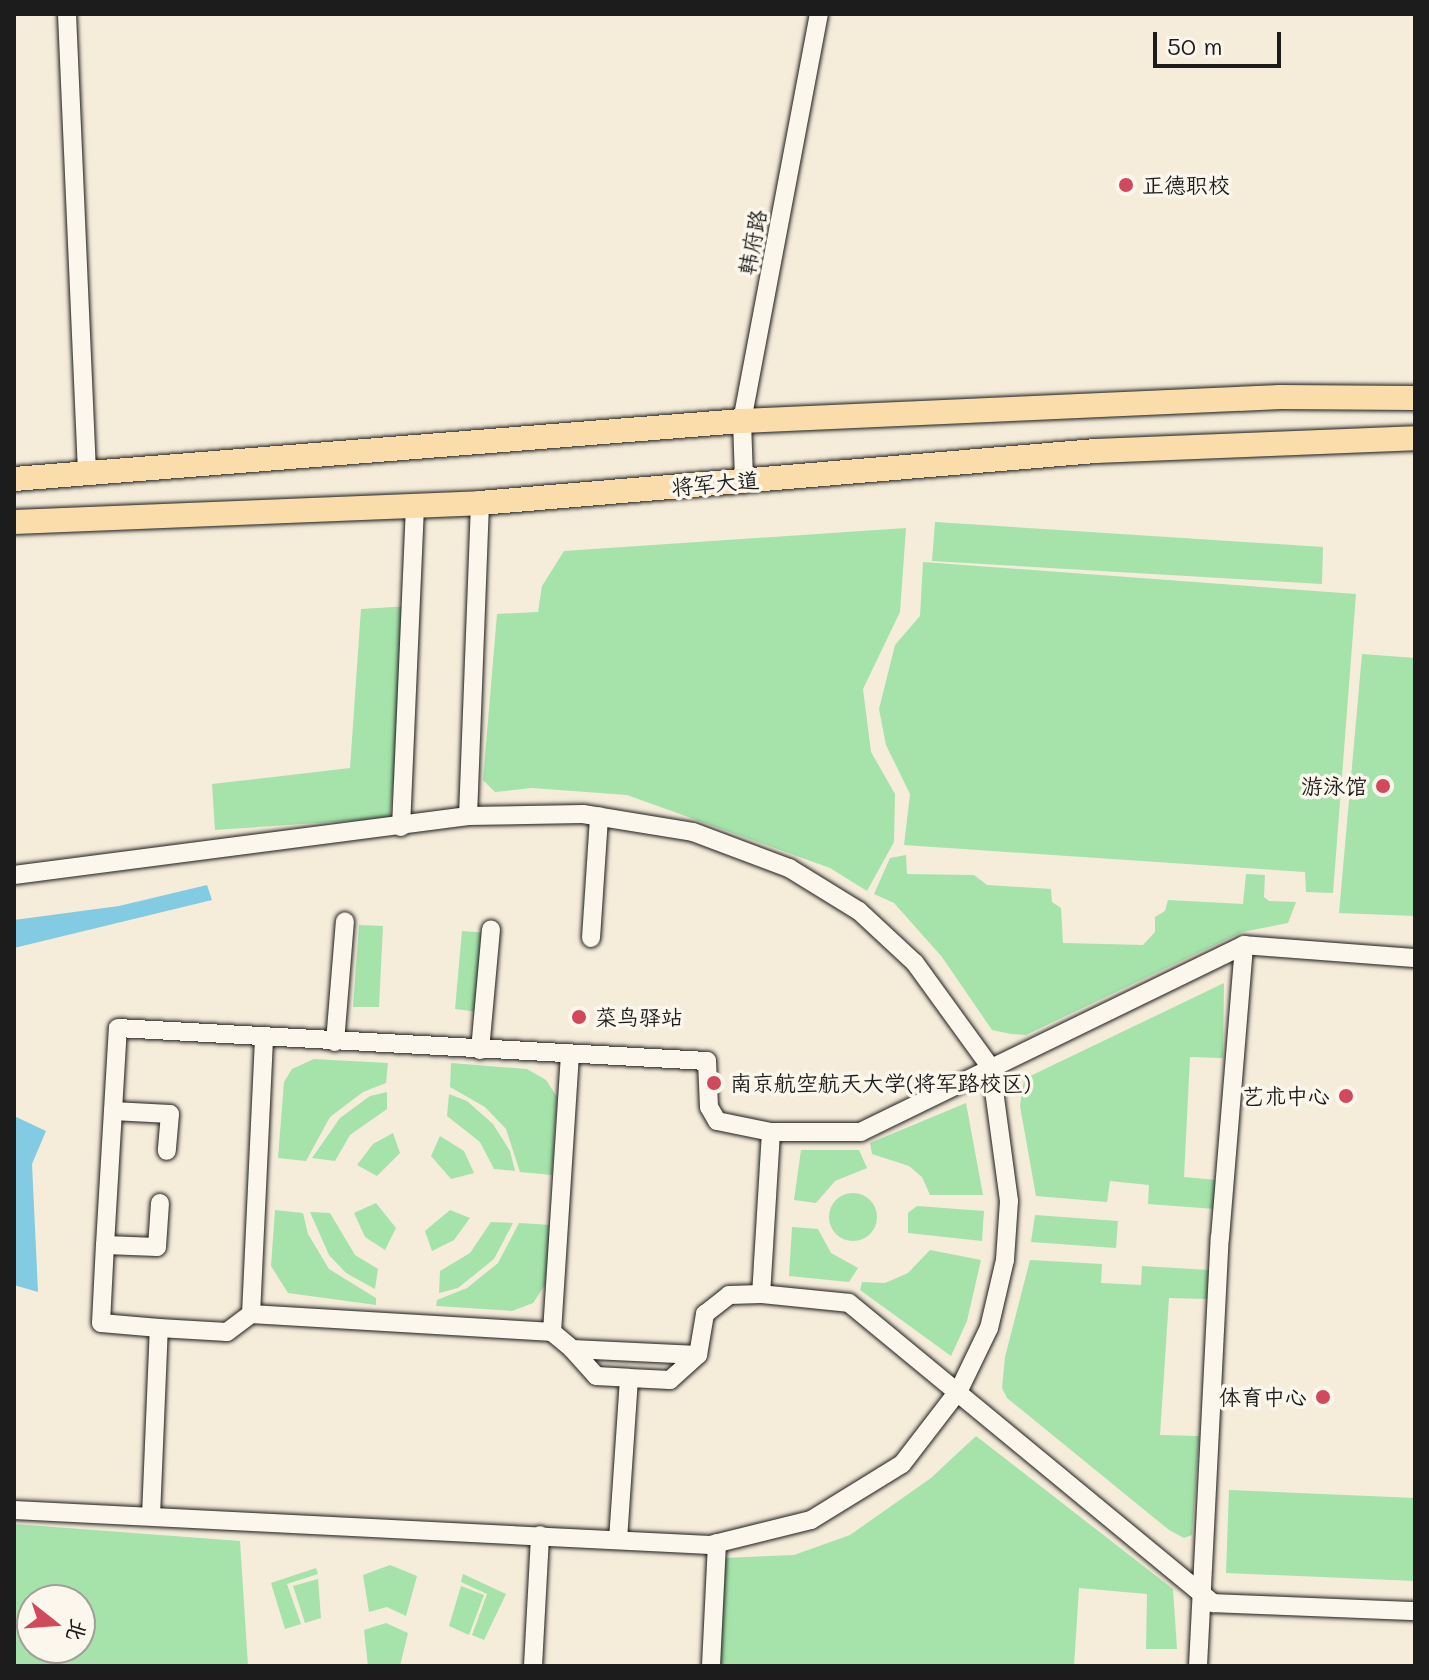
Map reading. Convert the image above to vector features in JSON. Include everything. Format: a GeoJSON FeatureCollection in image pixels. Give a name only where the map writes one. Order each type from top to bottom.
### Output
{"type":"FeatureCollection","features":[{"type":"Feature","properties":{"kind":"main road"},"geometry":{"type":"LineString","coordinates":[[14,479],[742,421],[1280,397],[1415,398]]}},
{"type":"Feature","properties":{"kind":"main road","name":"将军大道"},"geometry":{"type":"LineString","coordinates":[[14,522],[480,503],[1095,451],[1415,438]]}},
{"type":"Feature","properties":{"kind":"street"},"geometry":{"type":"LineString","coordinates":[[67,14],[87,475]]}},
{"type":"Feature","properties":{"kind":"street","name":"韩府路"},"geometry":{"type":"LineString","coordinates":[[744,480],[742,421],[819,14]]}},
{"type":"Feature","properties":{"kind":"street"},"geometry":{"type":"LineString","coordinates":[[468,816],[480,503]]}},
{"type":"Feature","properties":{"kind":"street"},"geometry":{"type":"LineString","coordinates":[[401,827],[415,504]]}},
{"type":"Feature","properties":{"kind":"street"},"geometry":{"type":"LineString","coordinates":[[14,875],[468,816],[599,816],[693,832],[789,868],[859,911],[915,963],[991,1068],[1009,1201],[1005,1260],[989,1328],[959,1390],[902,1464],[811,1520],[717,1543],[14,1510]]}},
{"type":"Feature","properties":{"kind":"street"},"geometry":{"type":"LineString","coordinates":[[591,938],[599,816]]}},
{"type":"Feature","properties":{"kind":"street"},"geometry":{"type":"LineString","coordinates":[[335,1042],[345,921]]}},
{"type":"Feature","properties":{"kind":"street"},"geometry":{"type":"LineString","coordinates":[[480,1050],[491,929]]}},
{"type":"Feature","properties":{"kind":"street"},"geometry":{"type":"LineString","coordinates":[[1198,1666],[1199,1594],[1244,945]]}},
{"type":"Feature","properties":{"kind":"street"},"geometry":{"type":"LineString","coordinates":[[1415,958],[1244,945],[861,1132],[771,1132],[717,1121],[709,1107],[707,1061],[264,1039],[118,1028],[101,1323],[227,1332],[251,1314],[552,1332],[596,1376],[670,1380],[698,1355],[705,1314],[729,1295],[761,1294],[849,1303],[959,1390],[1213,1603],[1415,1611]]}},
{"type":"Feature","properties":{"kind":"street"},"geometry":{"type":"LineString","coordinates":[[251,1314],[264,1039]]}},
{"type":"Feature","properties":{"kind":"street"},"geometry":{"type":"LineString","coordinates":[[552,1332],[570,1054]]}},
{"type":"Feature","properties":{"kind":"street"},"geometry":{"type":"LineString","coordinates":[[113,1111],[170,1114],[167,1151]]}},
{"type":"Feature","properties":{"kind":"street"},"geometry":{"type":"LineString","coordinates":[[761,1294],[771,1132]]}},
{"type":"Feature","properties":{"kind":"street"},"geometry":{"type":"LineString","coordinates":[[105,1245],[157,1247],[160,1203]]}},
{"type":"Feature","properties":{"kind":"street"},"geometry":{"type":"LineString","coordinates":[[151,1516],[159,1328]]}},
{"type":"Feature","properties":{"kind":"street"},"geometry":{"type":"LineString","coordinates":[[572,1349],[698,1355]]}},
{"type":"Feature","properties":{"kind":"street"},"geometry":{"type":"LineString","coordinates":[[618,1540],[629,1378]]}},
{"type":"Feature","properties":{"kind":"street"},"geometry":{"type":"LineString","coordinates":[[533,1666],[540,1535]]}},
{"type":"Feature","properties":{"kind":"street"},"geometry":{"type":"LineString","coordinates":[[711,1666],[717,1543]]}},
{"type":"Feature","properties":{"kind":"green space"},"geometry":{"type":"Polygon","coordinates":[[[935,522],[1323,547],[1322,584],[932,561],[935,522]]]}},
{"type":"Feature","properties":{"kind":"green space"},"geometry":{"type":"Polygon","coordinates":[[[906,528],[900,612],[863,689],[871,752],[895,794],[894,842],[867,891],[830,868],[627,795],[532,788],[495,792],[483,780],[497,614],[538,612],[542,586],[564,551],[906,528]]]}},
{"type":"Feature","properties":{"kind":"green space"},"geometry":{"type":"Polygon","coordinates":[[[923,562],[1356,594],[1333,893],[1306,892],[1305,872],[904,845],[910,794],[886,745],[879,709],[895,645],[920,616],[923,562]]]}},
{"type":"Feature","properties":{"kind":"green space"},"geometry":{"type":"Polygon","coordinates":[[[410,606],[390,818],[215,830],[212,784],[350,768],[361,609],[410,606]]]}},
{"type":"Feature","properties":{"kind":"green space","name":"游泳馆"},"geometry":{"type":"Polygon","coordinates":[[[1362,654],[1415,658],[1415,916],[1339,913],[1362,654]]]}},
{"type":"Feature","properties":{"kind":"green space"},"geometry":{"type":"Polygon","coordinates":[[[906,855],[907,874],[974,875],[987,885],[1051,889],[1052,902],[1061,908],[1063,943],[1143,945],[1155,932],[1155,917],[1165,911],[1168,900],[1243,904],[1246,874],[1265,875],[1264,897],[1269,901],[1296,902],[1288,923],[1242,932],[1026,1035],[1011,1034],[992,1030],[942,957],[894,903],[874,894],[890,858],[906,855]]]}},
{"type":"Feature","properties":{"kind":"green space"},"geometry":{"type":"Polygon","coordinates":[[[359,925],[383,926],[379,1007],[353,1007],[359,925]]]}},
{"type":"Feature","properties":{"kind":"green space"},"geometry":{"type":"Polygon","coordinates":[[[462,931],[487,933],[479,1012],[455,1009],[462,931]]]}},
{"type":"Feature","properties":{"kind":"green space"},"geometry":{"type":"Polygon","coordinates":[[[1224,983],[1223,1058],[1190,1057],[1184,1177],[1217,1180],[1215,1209],[1148,1204],[1149,1185],[1110,1181],[1107,1202],[1036,1196],[1020,1106],[1024,1079],[1224,983]]]}},
{"type":"Feature","properties":{"kind":"green space"},"geometry":{"type":"Polygon","coordinates":[[[314,1059],[388,1063],[386,1083],[363,1092],[330,1117],[306,1161],[278,1158],[284,1082],[292,1069],[314,1059]]]}},
{"type":"Feature","properties":{"kind":"green space"},"geometry":{"type":"Polygon","coordinates":[[[451,1063],[527,1069],[546,1080],[557,1097],[552,1175],[520,1172],[506,1129],[485,1107],[450,1087],[451,1063]]]}},
{"type":"Feature","properties":{"kind":"green space"},"geometry":{"type":"Polygon","coordinates":[[[387,1092],[387,1109],[350,1135],[335,1161],[312,1158],[340,1118],[370,1096],[387,1092]]]}},
{"type":"Feature","properties":{"kind":"green space"},"geometry":{"type":"Polygon","coordinates":[[[449,1094],[467,1101],[493,1124],[510,1151],[515,1171],[494,1169],[480,1142],[447,1116],[449,1094]]]}},
{"type":"Feature","properties":{"kind":"green space"},"geometry":{"type":"Polygon","coordinates":[[[966,1103],[983,1195],[930,1195],[922,1177],[909,1166],[872,1154],[870,1143],[966,1103]]]}},
{"type":"Feature","properties":{"kind":"green space"},"geometry":{"type":"Polygon","coordinates":[[[393,1133],[400,1153],[377,1176],[357,1165],[373,1144],[393,1133]]]}},
{"type":"Feature","properties":{"kind":"green space"},"geometry":{"type":"Polygon","coordinates":[[[440,1136],[464,1151],[474,1173],[451,1179],[431,1156],[440,1136]]]}},
{"type":"Feature","properties":{"kind":"green space"},"geometry":{"type":"Polygon","coordinates":[[[801,1150],[859,1150],[867,1168],[835,1181],[816,1203],[794,1200],[801,1150]]]}},
{"type":"Feature","properties":{"kind":"green space"},"geometry":{"type":"Polygon","coordinates":[[[853,1193],[870,1200],[877,1217],[870,1234],[853,1241],[836,1234],[829,1217],[836,1200],[853,1193]]]}},
{"type":"Feature","properties":{"kind":"green space"},"geometry":{"type":"Polygon","coordinates":[[[376,1203],[396,1228],[385,1250],[365,1237],[354,1213],[376,1203]]]}},
{"type":"Feature","properties":{"kind":"green space"},"geometry":{"type":"Polygon","coordinates":[[[917,1206],[984,1211],[982,1241],[908,1233],[908,1213],[917,1206]]]}},
{"type":"Feature","properties":{"kind":"green space"},"geometry":{"type":"Polygon","coordinates":[[[275,1210],[303,1213],[308,1234],[329,1269],[376,1298],[376,1305],[288,1293],[271,1266],[275,1210]]]}},
{"type":"Feature","properties":{"kind":"green space"},"geometry":{"type":"Polygon","coordinates":[[[450,1210],[470,1218],[454,1240],[432,1251],[425,1231],[450,1210]]]}},
{"type":"Feature","properties":{"kind":"green space"},"geometry":{"type":"Polygon","coordinates":[[[310,1212],[330,1213],[355,1255],[378,1269],[375,1289],[346,1273],[329,1255],[310,1212]]]}},
{"type":"Feature","properties":{"kind":"green space"},"geometry":{"type":"Polygon","coordinates":[[[1035,1215],[1118,1221],[1116,1248],[1031,1242],[1035,1215]]]}},
{"type":"Feature","properties":{"kind":"green space"},"geometry":{"type":"Polygon","coordinates":[[[491,1222],[513,1223],[494,1259],[458,1288],[439,1293],[440,1271],[470,1253],[491,1222]]]}},
{"type":"Feature","properties":{"kind":"green space"},"geometry":{"type":"Polygon","coordinates":[[[519,1223],[551,1225],[545,1285],[533,1303],[512,1311],[436,1306],[437,1300],[467,1288],[498,1263],[519,1223]]]}},
{"type":"Feature","properties":{"kind":"green space"},"geometry":{"type":"Polygon","coordinates":[[[792,1227],[818,1229],[831,1253],[858,1268],[849,1282],[789,1276],[792,1227]]]}},
{"type":"Feature","properties":{"kind":"green space"},"geometry":{"type":"Polygon","coordinates":[[[930,1250],[981,1260],[967,1321],[951,1356],[860,1290],[862,1282],[885,1283],[908,1273],[930,1250]]]}},
{"type":"Feature","properties":{"kind":"green space"},"geometry":{"type":"Polygon","coordinates":[[[1030,1260],[1102,1264],[1101,1283],[1141,1285],[1142,1266],[1209,1270],[1207,1299],[1169,1298],[1160,1435],[1199,1436],[1192,1535],[1184,1538],[1169,1530],[1007,1398],[1002,1388],[1005,1357],[1030,1260]]]}},
{"type":"Feature","properties":{"kind":"green space"},"geometry":{"type":"Polygon","coordinates":[[[976,1436],[1173,1589],[1177,1649],[1146,1649],[1147,1594],[1079,1588],[1074,1666],[718,1666],[724,1558],[794,1555],[850,1535],[931,1478],[976,1436]]]}},
{"type":"Feature","properties":{"kind":"green space"},"geometry":{"type":"Polygon","coordinates":[[[1229,1490],[1415,1498],[1415,1581],[1226,1573],[1229,1490]]]}},
{"type":"Feature","properties":{"kind":"green space"},"geometry":{"type":"Polygon","coordinates":[[[14,1524],[240,1541],[248,1666],[14,1666],[14,1524]]]}},
{"type":"Feature","properties":{"kind":"green space"},"geometry":{"type":"Polygon","coordinates":[[[390,1565],[417,1576],[406,1616],[387,1607],[369,1612],[363,1575],[390,1565]]]}},
{"type":"Feature","properties":{"kind":"green space"},"geometry":{"type":"Polygon","coordinates":[[[316,1568],[318,1574],[287,1584],[301,1624],[285,1629],[271,1583],[316,1568]]]}},
{"type":"Feature","properties":{"kind":"green space"},"geometry":{"type":"Polygon","coordinates":[[[463,1574],[506,1594],[484,1640],[472,1635],[487,1594],[461,1582],[463,1574]]]}},
{"type":"Feature","properties":{"kind":"green space"},"geometry":{"type":"Polygon","coordinates":[[[318,1579],[321,1618],[305,1623],[293,1586],[318,1579]]]}},
{"type":"Feature","properties":{"kind":"green space"},"geometry":{"type":"Polygon","coordinates":[[[461,1586],[484,1595],[469,1635],[449,1626],[461,1586]]]}},
{"type":"Feature","properties":{"kind":"green space"},"geometry":{"type":"Polygon","coordinates":[[[386,1623],[408,1633],[400,1666],[368,1666],[364,1630],[386,1623]]]}},
{"type":"Feature","properties":{"kind":"water"},"geometry":{"type":"Polygon","coordinates":[[[207,885],[212,900],[14,948],[14,920],[119,906],[207,885]]]}},
{"type":"Feature","properties":{"kind":"water"},"geometry":{"type":"Polygon","coordinates":[[[14,1116],[46,1131],[32,1164],[38,1292],[14,1285],[14,1116]]]}},
{"type":"Feature","properties":{"kind":"place","name":"正德职校"},"geometry":{"type":"Point","coordinates":[1126,185]}},
{"type":"Feature","properties":{"kind":"place","name":"游泳馆"},"geometry":{"type":"Point","coordinates":[1383,786]}},
{"type":"Feature","properties":{"kind":"place","name":"菜鸟驿站"},"geometry":{"type":"Point","coordinates":[579,1017]}},
{"type":"Feature","properties":{"kind":"place","name":"南京航空航天大学(将军路校区)"},"geometry":{"type":"Point","coordinates":[714,1083]}},
{"type":"Feature","properties":{"kind":"place","name":"艺术中心"},"geometry":{"type":"Point","coordinates":[1346,1096]}},
{"type":"Feature","properties":{"kind":"place","name":"体育中心"},"geometry":{"type":"Point","coordinates":[1323,1397]}}]}
